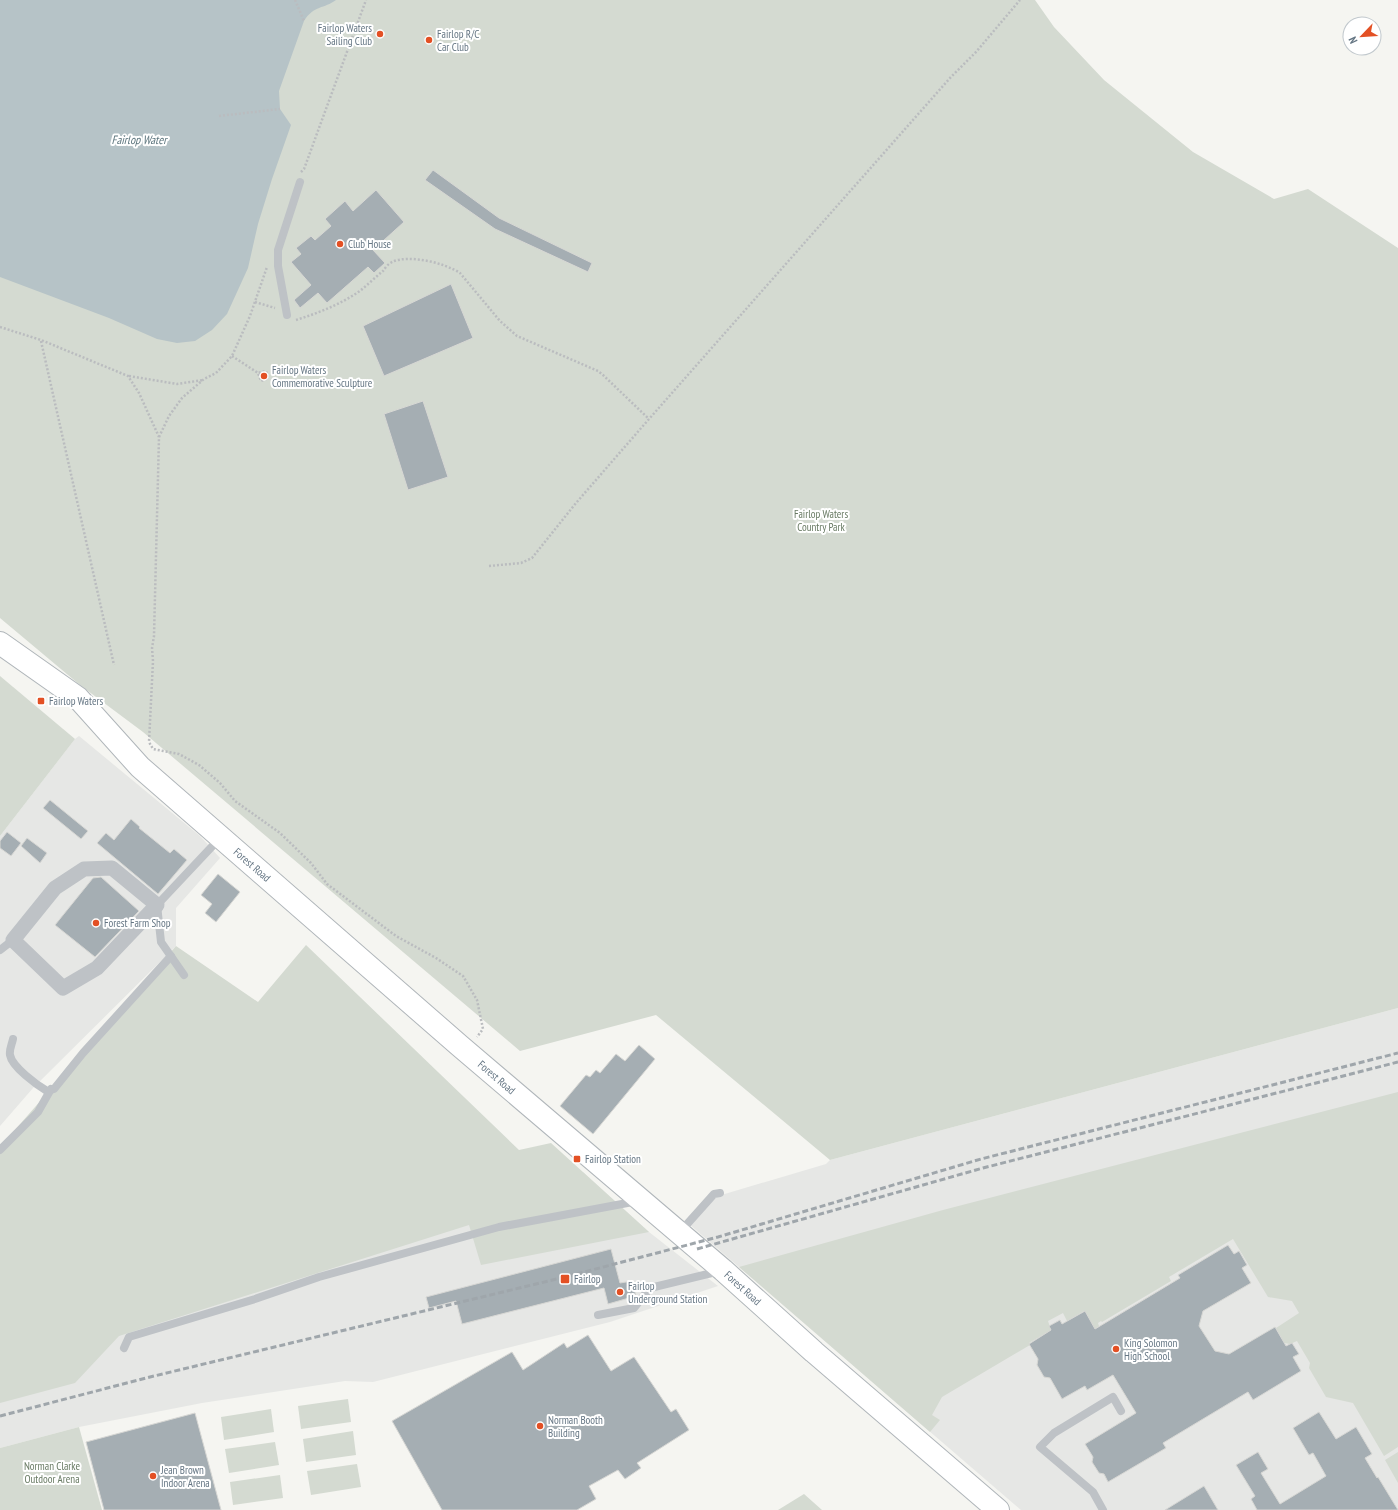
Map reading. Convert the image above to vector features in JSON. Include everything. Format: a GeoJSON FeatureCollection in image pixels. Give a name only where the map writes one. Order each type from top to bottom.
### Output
{"type":"FeatureCollection","features":[{"type":"Feature","properties":{"kind":"street","name":"Forest Road"},"geometry":{"type":"LineString","coordinates":[[0,643],[78,698],[140,767],[460,1046],[642,1200],[814,1352],[998,1510]]}},
{"type":"Feature","properties":{"kind":"street"},"geometry":{"type":"LineString","coordinates":[[112,868],[157,905],[97,968],[62,988],[13,940],[55,888],[84,869],[112,868]]}},
{"type":"Feature","properties":{"kind":"lane"},"geometry":{"type":"LineString","coordinates":[[288,315],[278,266],[278,250],[300,182]]}},
{"type":"Feature","properties":{"kind":"lane"},"geometry":{"type":"LineString","coordinates":[[184,975],[161,942],[157,905],[221,838]]}},
{"type":"Feature","properties":{"kind":"lane"},"geometry":{"type":"LineString","coordinates":[[0,950],[13,940]]}},
{"type":"Feature","properties":{"kind":"lane"},"geometry":{"type":"LineString","coordinates":[[0,1150],[38,1112],[51,1090],[54,1089],[83,1053],[171,956]]}},
{"type":"Feature","properties":{"kind":"lane"},"geometry":{"type":"LineString","coordinates":[[13,1039],[10,1057],[17,1067],[39,1086],[47,1091],[51,1090]]}},
{"type":"Feature","properties":{"kind":"lane"},"geometry":{"type":"LineString","coordinates":[[679,1233],[714,1194],[720,1193]]}},
{"type":"Feature","properties":{"kind":"lane"},"geometry":{"type":"LineString","coordinates":[[124,1348],[129,1337],[255,1299],[319,1277],[499,1227],[642,1200]]}},
{"type":"Feature","properties":{"kind":"lane"},"geometry":{"type":"LineString","coordinates":[[598,1316],[634,1308],[650,1288],[723,1270]]}},
{"type":"Feature","properties":{"kind":"lane"},"geometry":{"type":"LineString","coordinates":[[1100,1509],[1093,1492],[1040,1447],[1054,1432],[1113,1397],[1121,1411]]}},
{"type":"Feature","properties":{"kind":"path"},"geometry":{"type":"LineString","coordinates":[[295,0],[304,21]]}},
{"type":"Feature","properties":{"kind":"path"},"geometry":{"type":"LineString","coordinates":[[489,566],[521,564],[532,558],[576,503],[649,419],[945,84],[976,52],[1020,0]]}},
{"type":"Feature","properties":{"kind":"path"},"geometry":{"type":"LineString","coordinates":[[219,116],[280,109]]}},
{"type":"Feature","properties":{"kind":"path"},"geometry":{"type":"LineString","coordinates":[[255,302],[278,309],[288,315],[315,314],[354,296],[391,263],[400,260],[418,259],[435,262],[460,272],[500,321],[517,336],[598,371],[649,419]]}},
{"type":"Feature","properties":{"kind":"path"},"geometry":{"type":"LineString","coordinates":[[0,327],[41,340],[128,376],[177,384],[204,379]]}},
{"type":"Feature","properties":{"kind":"path"},"geometry":{"type":"LineString","coordinates":[[41,340],[114,665]]}},
{"type":"Feature","properties":{"kind":"path"},"geometry":{"type":"LineString","coordinates":[[232,356],[258,373]]}},
{"type":"Feature","properties":{"kind":"path"},"geometry":{"type":"LineString","coordinates":[[128,376],[151,417],[159,437],[154,636],[152,648],[153,661],[149,742],[153,749],[179,754],[199,765],[220,783],[235,802],[280,833],[311,863],[327,884],[396,936],[436,958],[463,976],[477,1000],[483,1029],[474,1040]]}},
{"type":"Feature","properties":{"kind":"shaded area"},"geometry":{"type":"Polygon","coordinates":[[[79,736],[200,836],[220,858],[176,908],[176,946],[33,1088],[0,1126],[0,836],[75,739],[79,736]]]}},
{"type":"Feature","properties":{"kind":"shaded area","name":"King Solomon High School"},"geometry":{"type":"Polygon","coordinates":[[[1398,1008],[1398,1510],[1021,1510],[689,1224],[718,1196],[826,1164],[830,1160],[1398,1008]]]}},
{"type":"Feature","properties":{"kind":"shaded area"},"geometry":{"type":"Polygon","coordinates":[[[583,1172],[649,1232],[718,1286],[610,1322],[373,1382],[345,1381],[202,1403],[79,1427],[0,1448],[0,1363],[583,1172]]]}},
{"type":"Feature","properties":{"kind":"green space","name":"Fairlop Waters Country Park"},"geometry":{"type":"Polygon","coordinates":[[[0,0],[1035,0],[1054,27],[1104,80],[1193,152],[1274,199],[1308,189],[1398,248],[1398,1008],[830,1160],[656,1015],[520,1051],[143,732],[80,685],[0,618],[0,0]]]}},
{"type":"Feature","properties":{"kind":"green space"},"geometry":{"type":"Polygon","coordinates":[[[0,676],[75,739],[0,836],[0,676]]]}},
{"type":"Feature","properties":{"kind":"green space"},"geometry":{"type":"Polygon","coordinates":[[[306,945],[519,1150],[551,1143],[649,1232],[481,1265],[469,1225],[119,1336],[75,1383],[0,1403],[0,1147],[176,946],[258,1002],[306,945]]]}},
{"type":"Feature","properties":{"kind":"green space"},"geometry":{"type":"Polygon","coordinates":[[[1398,1092],[1398,1447],[1384,1456],[1353,1403],[1326,1397],[1309,1368],[1310,1363],[1297,1341],[1290,1344],[1284,1343],[1276,1328],[1299,1313],[1292,1301],[1268,1297],[1233,1239],[1169,1277],[1171,1281],[1102,1322],[1101,1321],[1098,1323],[1099,1326],[1095,1329],[1084,1311],[1067,1321],[1063,1313],[1048,1321],[1051,1330],[1029,1343],[1030,1345],[942,1397],[932,1415],[940,1420],[930,1432],[739,1267],[943,1210],[1398,1092]]]}},
{"type":"Feature","properties":{"kind":"green space"},"geometry":{"type":"Polygon","coordinates":[[[348,1399],[351,1422],[301,1429],[298,1406],[348,1399]]]}},
{"type":"Feature","properties":{"kind":"green space"},"geometry":{"type":"Polygon","coordinates":[[[271,1409],[274,1432],[224,1440],[221,1417],[271,1409]]]}},
{"type":"Feature","properties":{"kind":"green space","name":"Norman Clarke Outdoor Arena"},"geometry":{"type":"Polygon","coordinates":[[[79,1427],[102,1510],[0,1510],[0,1448],[79,1427]]]}},
{"type":"Feature","properties":{"kind":"green space"},"geometry":{"type":"Polygon","coordinates":[[[353,1431],[356,1455],[306,1462],[303,1439],[353,1431]]]}},
{"type":"Feature","properties":{"kind":"green space"},"geometry":{"type":"Polygon","coordinates":[[[275,1442],[279,1465],[229,1473],[225,1449],[275,1442]]]}},
{"type":"Feature","properties":{"kind":"green space"},"geometry":{"type":"Polygon","coordinates":[[[1398,1452],[1398,1483],[1385,1460],[1398,1452]]]}},
{"type":"Feature","properties":{"kind":"green space"},"geometry":{"type":"Polygon","coordinates":[[[357,1464],[361,1487],[311,1495],[307,1471],[357,1464]]]}},
{"type":"Feature","properties":{"kind":"green space"},"geometry":{"type":"Polygon","coordinates":[[[280,1475],[283,1498],[233,1505],[230,1482],[280,1475]]]}},
{"type":"Feature","properties":{"kind":"green space"},"geometry":{"type":"Polygon","coordinates":[[[804,1494],[822,1510],[778,1510],[804,1494]]]}},
{"type":"Feature","properties":{"kind":"water","name":"Fairlop Water"},"geometry":{"type":"Polygon","coordinates":[[[0,0],[336,0],[315,10],[304,21],[279,91],[280,109],[291,125],[258,224],[248,268],[227,314],[212,330],[195,341],[177,343],[157,339],[109,318],[0,277],[0,0]]]}},
{"type":"Feature","properties":{"kind":"building"},"geometry":{"type":"Polygon","coordinates":[[[433,170],[499,218],[592,263],[588,272],[495,229],[425,180],[433,170]]]}},
{"type":"Feature","properties":{"kind":"building","name":"Club House"},"geometry":{"type":"Polygon","coordinates":[[[376,190],[404,222],[373,250],[385,263],[374,273],[368,267],[327,303],[318,293],[300,308],[294,300],[311,285],[291,262],[301,254],[296,248],[311,236],[315,240],[331,226],[325,219],[345,201],[353,211],[376,190]]]}},
{"type":"Feature","properties":{"kind":"building"},"geometry":{"type":"Polygon","coordinates":[[[451,284],[473,338],[384,376],[363,326],[451,284]]]}},
{"type":"Feature","properties":{"kind":"building"},"geometry":{"type":"Polygon","coordinates":[[[423,401],[448,477],[408,490],[384,414],[423,401]]]}},
{"type":"Feature","properties":{"kind":"building"},"geometry":{"type":"Polygon","coordinates":[[[50,800],[88,831],[81,839],[43,808],[50,800]]]}},
{"type":"Feature","properties":{"kind":"building"},"geometry":{"type":"Polygon","coordinates":[[[131,819],[140,827],[139,828],[170,853],[174,849],[187,860],[158,894],[97,843],[106,833],[114,840],[131,819]]]}},
{"type":"Feature","properties":{"kind":"building"},"geometry":{"type":"Polygon","coordinates":[[[7,832],[21,843],[11,856],[0,848],[0,841],[7,832]]]}},
{"type":"Feature","properties":{"kind":"building"},"geometry":{"type":"Polygon","coordinates":[[[27,838],[47,853],[40,863],[21,846],[27,838]]]}},
{"type":"Feature","properties":{"kind":"building"},"geometry":{"type":"Polygon","coordinates":[[[218,874],[240,892],[216,922],[205,913],[212,904],[201,895],[218,874]]]}},
{"type":"Feature","properties":{"kind":"building"},"geometry":{"type":"Polygon","coordinates":[[[101,877],[139,911],[95,957],[55,925],[93,878],[101,877]]]}},
{"type":"Feature","properties":{"kind":"building"},"geometry":{"type":"Polygon","coordinates":[[[639,1045],[655,1059],[593,1134],[560,1106],[586,1075],[590,1077],[596,1070],[600,1073],[616,1054],[625,1061],[639,1045]]]}},
{"type":"Feature","properties":{"kind":"building","name":"King Solomon High School"},"geometry":{"type":"Polygon","coordinates":[[[1228,1245],[1234,1254],[1239,1251],[1247,1265],[1242,1268],[1251,1283],[1203,1311],[1199,1326],[1215,1351],[1229,1354],[1275,1327],[1286,1346],[1292,1343],[1299,1354],[1293,1357],[1301,1371],[1253,1400],[1248,1392],[1163,1443],[1166,1448],[1108,1482],[1104,1474],[1099,1473],[1092,1462],[1093,1457],[1085,1444],[1136,1413],[1113,1375],[1087,1390],[1085,1386],[1062,1399],[1050,1378],[1044,1377],[1037,1365],[1038,1359],[1029,1344],[1051,1330],[1049,1326],[1060,1320],[1062,1324],[1085,1311],[1095,1329],[1180,1278],[1178,1275],[1228,1245]]]}},
{"type":"Feature","properties":{"kind":"building"},"geometry":{"type":"Polygon","coordinates":[[[611,1249],[620,1283],[632,1281],[636,1296],[608,1304],[604,1288],[462,1324],[456,1301],[429,1308],[426,1297],[611,1249]]]}},
{"type":"Feature","properties":{"kind":"building","name":"Norman Booth Building"},"geometry":{"type":"Polygon","coordinates":[[[588,1335],[611,1371],[634,1357],[671,1412],[676,1409],[689,1430],[637,1463],[641,1468],[625,1479],[618,1470],[589,1486],[596,1499],[577,1510],[442,1510],[392,1421],[512,1352],[523,1370],[564,1343],[567,1348],[588,1335]]]}},
{"type":"Feature","properties":{"kind":"building"},"geometry":{"type":"Polygon","coordinates":[[[1319,1412],[1336,1439],[1356,1427],[1372,1454],[1365,1458],[1398,1510],[1257,1510],[1251,1499],[1255,1496],[1236,1465],[1258,1452],[1268,1469],[1261,1473],[1280,1504],[1326,1476],[1313,1453],[1309,1455],[1293,1428],[1319,1412]]]}},
{"type":"Feature","properties":{"kind":"building","name":"Jean Brown Indoor Arena"},"geometry":{"type":"Polygon","coordinates":[[[195,1413],[221,1510],[104,1510],[86,1442],[195,1413]]]}},
{"type":"Feature","properties":{"kind":"building"},"geometry":{"type":"Polygon","coordinates":[[[1204,1486],[1218,1510],[1165,1510],[1204,1486]]]}},
{"type":"Feature","properties":{"kind":"railway"},"geometry":{"type":"LineString","coordinates":[[0,1416],[150,1377],[565,1277],[718,1237],[981,1159],[1398,1053]]}},
{"type":"Feature","properties":{"kind":"railway"},"geometry":{"type":"LineString","coordinates":[[697,1249],[983,1168],[1398,1062]]}},
{"type":"Feature","properties":{"kind":"place","name":"Fairlop Waters Sailing Club"},"geometry":{"type":"Point","coordinates":[380,34]}},
{"type":"Feature","properties":{"kind":"place","name":"Fairlop R/C Car Club"},"geometry":{"type":"Point","coordinates":[429,40]}},
{"type":"Feature","properties":{"kind":"place","name":"Club House"},"geometry":{"type":"Point","coordinates":[340,244]}},
{"type":"Feature","properties":{"kind":"place","name":"Fairlop Waters Commemorative Sculpture"},"geometry":{"type":"Point","coordinates":[264,376]}},
{"type":"Feature","properties":{"kind":"place","name":"Fairlop Waters"},"geometry":{"type":"Point","coordinates":[41,701]}},
{"type":"Feature","properties":{"kind":"place","name":"Forest Farm Shop"},"geometry":{"type":"Point","coordinates":[96,923]}},
{"type":"Feature","properties":{"kind":"place","name":"Fairlop Station"},"geometry":{"type":"Point","coordinates":[577,1159]}},
{"type":"Feature","properties":{"kind":"place","name":"Fairlop"},"geometry":{"type":"Point","coordinates":[565,1279]}},
{"type":"Feature","properties":{"kind":"place","name":"Fairlop Underground Station"},"geometry":{"type":"Point","coordinates":[620,1292]}},
{"type":"Feature","properties":{"kind":"place","name":"King Solomon High School"},"geometry":{"type":"Point","coordinates":[1116,1349]}},
{"type":"Feature","properties":{"kind":"place","name":"Norman Booth Building"},"geometry":{"type":"Point","coordinates":[540,1426]}},
{"type":"Feature","properties":{"kind":"place","name":"Jean Brown Indoor Arena"},"geometry":{"type":"Point","coordinates":[153,1476]}}]}
